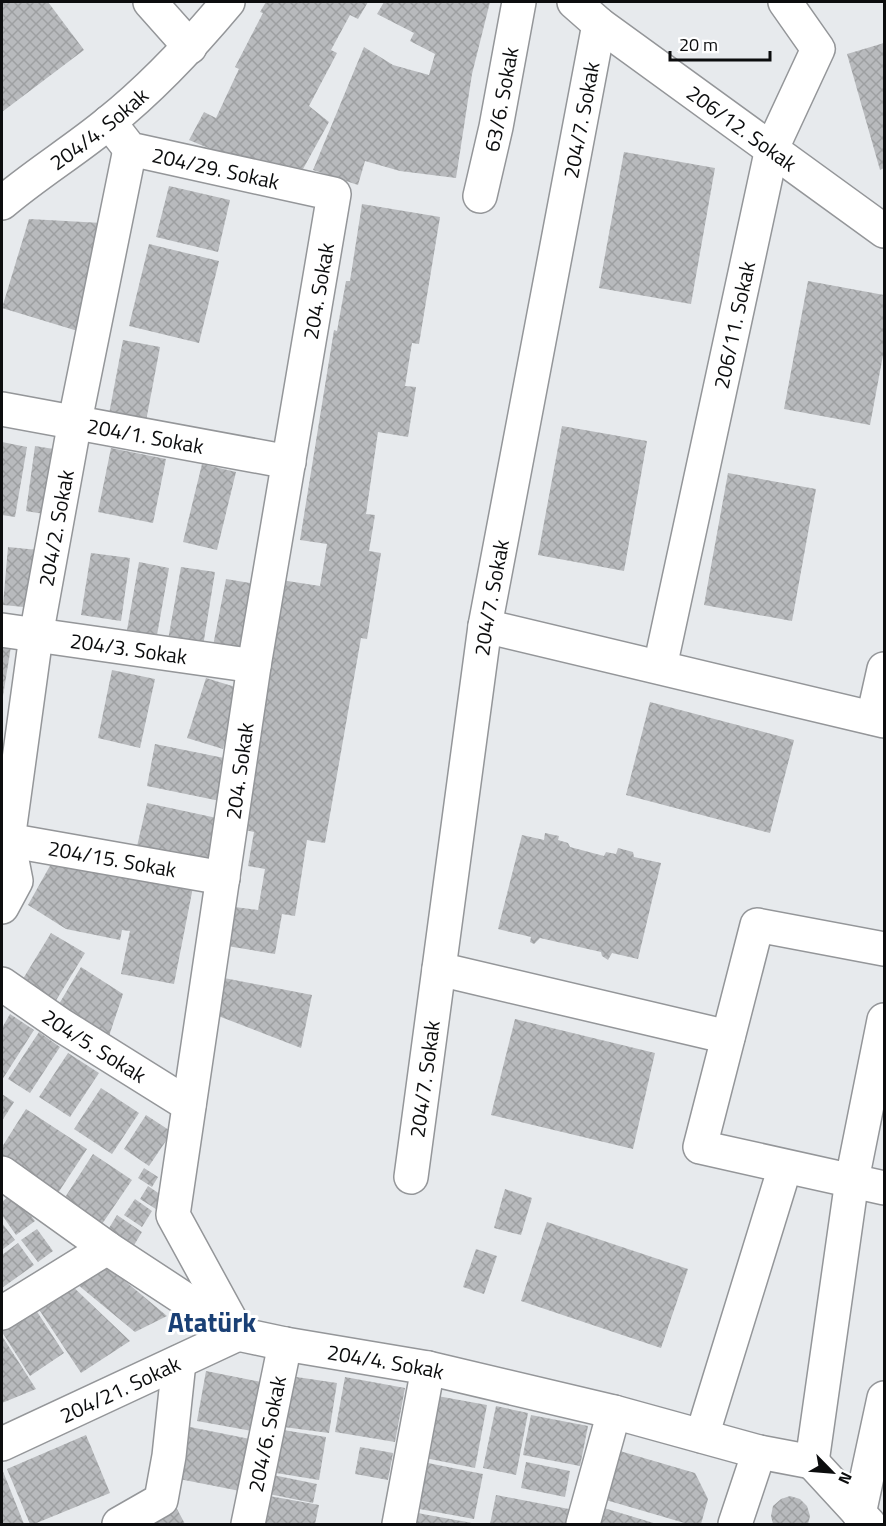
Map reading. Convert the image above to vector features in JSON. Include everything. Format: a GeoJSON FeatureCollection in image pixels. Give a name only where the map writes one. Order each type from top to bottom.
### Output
{"type":"FeatureCollection","features":[{"type":"Feature","properties":{"kind":"street"},"geometry":{"type":"LineString","coordinates":[[150,2],[190,47]]}},
{"type":"Feature","properties":{"kind":"street","name":"204/4. Sokak"},"geometry":{"type":"LineString","coordinates":[[2,203],[30,179],[109,122],[190,47],[228,2]]}},
{"type":"Feature","properties":{"kind":"street","name":"63/6. Sokak"},"geometry":{"type":"LineString","coordinates":[[480,196],[496,127],[519,2]]}},
{"type":"Feature","properties":{"kind":"street","name":"206/12. Sokak"},"geometry":{"type":"LineString","coordinates":[[574,2],[599,24],[885,231]]}},
{"type":"Feature","properties":{"kind":"street","name":"206/11. Sokak"},"geometry":{"type":"LineString","coordinates":[[660,667],[772,148],[818,49],[785,2]]}},
{"type":"Feature","properties":{"kind":"street","name":"204/7. Sokak"},"geometry":{"type":"LineString","coordinates":[[411,1177],[485,626],[599,24]]}},
{"type":"Feature","properties":{"kind":"street","name":"204/29. Sokak"},"geometry":{"type":"LineString","coordinates":[[109,122],[130,149],[334,194]]}},
{"type":"Feature","properties":{"kind":"street","name":"204/2. Sokak"},"geometry":{"type":"LineString","coordinates":[[2,907],[15,881],[5,839],[36,636],[75,422],[130,149]]}},
{"type":"Feature","properties":{"kind":"street","name":"204. Sokak"},"geometry":{"type":"LineString","coordinates":[[238,1334],[172,1215],[254,666],[334,194]]}},
{"type":"Feature","properties":{"kind":"street","name":"204/1. Sokak"},"geometry":{"type":"LineString","coordinates":[[2,409],[289,462]]}},
{"type":"Feature","properties":{"kind":"street"},"geometry":{"type":"LineString","coordinates":[[485,626],[879,719],[885,669]]}},
{"type":"Feature","properties":{"kind":"street","name":"204/3. Sokak"},"geometry":{"type":"LineString","coordinates":[[2,630],[254,666]]}},
{"type":"Feature","properties":{"kind":"street","name":"204/15. Sokak"},"geometry":{"type":"LineString","coordinates":[[5,839],[223,878]]}},
{"type":"Feature","properties":{"kind":"street"},"geometry":{"type":"LineString","coordinates":[[885,949],[757,925],[700,1147],[885,1188]]}},
{"type":"Feature","properties":{"kind":"street"},"geometry":{"type":"LineString","coordinates":[[439,969],[728,1037]]}},
{"type":"Feature","properties":{"kind":"street","name":"204/5. Sokak"},"geometry":{"type":"LineString","coordinates":[[2,984],[61,1025],[189,1105]]}},
{"type":"Feature","properties":{"kind":"street"},"geometry":{"type":"LineString","coordinates":[[864,1519],[812,1462],[852,1180],[885,1020]]}},
{"type":"Feature","properties":{"kind":"street"},"geometry":{"type":"LineString","coordinates":[[702,1436],[785,1167]]}},
{"type":"Feature","properties":{"kind":"street","name":"204/4. Sokak"},"geometry":{"type":"LineString","coordinates":[[2,1173],[107,1248],[238,1334],[428,1368],[615,1413],[759,1452],[812,1462]]}},
{"type":"Feature","properties":{"kind":"street"},"geometry":{"type":"LineString","coordinates":[[2,1313],[107,1248]]}},
{"type":"Feature","properties":{"kind":"street","name":"204/21. Sokak"},"geometry":{"type":"LineString","coordinates":[[2,1444],[238,1334]]}},
{"type":"Feature","properties":{"kind":"street","name":"204/6. Sokak"},"geometry":{"type":"LineString","coordinates":[[248,1524],[285,1344]]}},
{"type":"Feature","properties":{"kind":"street"},"geometry":{"type":"LineString","coordinates":[[119,1524],[161,1500],[169,1456],[179,1362]]}},
{"type":"Feature","properties":{"kind":"street"},"geometry":{"type":"LineString","coordinates":[[399,1524],[428,1368]]}},
{"type":"Feature","properties":{"kind":"street"},"geometry":{"type":"LineString","coordinates":[[864,1519],[885,1398]]}},
{"type":"Feature","properties":{"kind":"street"},"geometry":{"type":"LineString","coordinates":[[583,1524],[615,1413]]}},
{"type":"Feature","properties":{"kind":"street"},"geometry":{"type":"LineString","coordinates":[[735,1524],[759,1452]]}},
{"type":"Feature","properties":{"kind":"building"},"geometry":{"type":"Polygon","coordinates":[[[2,2],[48,2],[84,50],[2,112],[2,2]]]}},
{"type":"Feature","properties":{"kind":"building"},"geometry":{"type":"Polygon","coordinates":[[[266,2],[368,2],[358,19],[350,15],[331,50],[337,53],[309,106],[329,122],[303,169],[237,160],[189,140],[204,112],[216,118],[239,69],[235,67],[263,13],[260,12],[266,2]]]}},
{"type":"Feature","properties":{"kind":"building"},"geometry":{"type":"Polygon","coordinates":[[[384,2],[490,2],[472,74],[456,178],[400,171],[365,161],[358,185],[313,170],[364,47],[393,65],[429,75],[435,54],[410,41],[414,33],[377,14],[384,2]]]}},
{"type":"Feature","properties":{"kind":"building"},"geometry":{"type":"Polygon","coordinates":[[[884,43],[884,168],[880,170],[847,54],[884,43]]]}},
{"type":"Feature","properties":{"kind":"building"},"geometry":{"type":"Polygon","coordinates":[[[624,152],[715,168],[691,304],[599,288],[624,152]]]}},
{"type":"Feature","properties":{"kind":"building"},"geometry":{"type":"Polygon","coordinates":[[[169,186],[230,200],[218,252],[156,237],[169,186]]]}},
{"type":"Feature","properties":{"kind":"building"},"geometry":{"type":"Polygon","coordinates":[[[362,204],[440,217],[419,344],[412,343],[405,386],[416,387],[408,437],[378,432],[366,514],[375,515],[369,551],[381,553],[367,639],[361,638],[325,843],[307,840],[295,916],[282,914],[275,954],[221,945],[227,906],[258,910],[265,869],[248,866],[254,832],[245,830],[281,580],[320,586],[327,544],[300,540],[334,330],[337,331],[346,281],[350,281],[362,204]]]}},
{"type":"Feature","properties":{"kind":"building"},"geometry":{"type":"Polygon","coordinates":[[[29,219],[102,223],[81,332],[2,308],[29,219]]]}},
{"type":"Feature","properties":{"kind":"building"},"geometry":{"type":"Polygon","coordinates":[[[149,244],[219,261],[199,343],[129,326],[149,244]]]}},
{"type":"Feature","properties":{"kind":"building"},"geometry":{"type":"Polygon","coordinates":[[[808,281],[884,295],[884,350],[870,425],[784,409],[808,281]]]}},
{"type":"Feature","properties":{"kind":"building"},"geometry":{"type":"Polygon","coordinates":[[[123,340],[160,347],[146,421],[109,414],[123,340]]]}},
{"type":"Feature","properties":{"kind":"building"},"geometry":{"type":"Polygon","coordinates":[[[562,426],[647,441],[624,571],[538,555],[562,426]]]}},
{"type":"Feature","properties":{"kind":"building"},"geometry":{"type":"Polygon","coordinates":[[[2,442],[27,447],[15,517],[2,515],[2,442]]]}},
{"type":"Feature","properties":{"kind":"building"},"geometry":{"type":"Polygon","coordinates":[[[35,446],[60,450],[50,515],[26,511],[35,446]]]}},
{"type":"Feature","properties":{"kind":"building"},"geometry":{"type":"Polygon","coordinates":[[[111,448],[166,459],[153,523],[98,512],[111,448]]]}},
{"type":"Feature","properties":{"kind":"building"},"geometry":{"type":"Polygon","coordinates":[[[202,464],[236,472],[217,550],[183,542],[202,464]]]}},
{"type":"Feature","properties":{"kind":"building"},"geometry":{"type":"Polygon","coordinates":[[[728,473],[816,489],[792,621],[704,605],[728,473]]]}},
{"type":"Feature","properties":{"kind":"building"},"geometry":{"type":"Polygon","coordinates":[[[8,547],[38,550],[34,608],[3,605],[8,547]]]}},
{"type":"Feature","properties":{"kind":"building"},"geometry":{"type":"Polygon","coordinates":[[[91,553],[130,558],[121,621],[81,615],[91,553]]]}},
{"type":"Feature","properties":{"kind":"building"},"geometry":{"type":"Polygon","coordinates":[[[139,562],[169,568],[157,635],[127,630],[139,562]]]}},
{"type":"Feature","properties":{"kind":"building"},"geometry":{"type":"Polygon","coordinates":[[[181,567],[215,572],[203,646],[168,640],[181,567]]]}},
{"type":"Feature","properties":{"kind":"building"},"geometry":{"type":"Polygon","coordinates":[[[226,579],[256,584],[244,651],[213,646],[226,579]]]}},
{"type":"Feature","properties":{"kind":"building"},"geometry":{"type":"Polygon","coordinates":[[[2,632],[13,634],[3,696],[2,696],[2,632]]]}},
{"type":"Feature","properties":{"kind":"building"},"geometry":{"type":"Polygon","coordinates":[[[112,670],[155,679],[140,748],[98,738],[112,670]]]}},
{"type":"Feature","properties":{"kind":"building"},"geometry":{"type":"Polygon","coordinates":[[[206,678],[242,689],[223,749],[187,738],[206,678]]]}},
{"type":"Feature","properties":{"kind":"building"},"geometry":{"type":"Polygon","coordinates":[[[650,702],[794,740],[770,833],[626,795],[650,702]]]}},
{"type":"Feature","properties":{"kind":"building"},"geometry":{"type":"Polygon","coordinates":[[[155,744],[229,759],[220,801],[147,786],[155,744]]]}},
{"type":"Feature","properties":{"kind":"building"},"geometry":{"type":"Polygon","coordinates":[[[147,803],[226,820],[214,872],[135,855],[147,803]]]}},
{"type":"Feature","properties":{"kind":"building"},"geometry":{"type":"Polygon","coordinates":[[[545,833],[559,836],[558,840],[568,843],[570,847],[604,856],[606,852],[616,854],[618,848],[633,852],[634,857],[661,863],[638,959],[612,953],[608,960],[602,956],[601,952],[540,938],[534,944],[530,942],[531,937],[498,929],[522,835],[544,840],[545,833]]]}},
{"type":"Feature","properties":{"kind":"building"},"geometry":{"type":"Polygon","coordinates":[[[56,855],[194,882],[174,984],[121,974],[130,931],[122,930],[120,940],[66,929],[28,905],[56,855]]]}},
{"type":"Feature","properties":{"kind":"building"},"geometry":{"type":"Polygon","coordinates":[[[51,933],[85,953],[52,1007],[18,987],[51,933]]]}},
{"type":"Feature","properties":{"kind":"building"},"geometry":{"type":"Polygon","coordinates":[[[81,967],[123,994],[107,1042],[56,1009],[81,967]]]}},
{"type":"Feature","properties":{"kind":"building"},"geometry":{"type":"Polygon","coordinates":[[[219,977],[312,995],[301,1048],[208,1012],[219,977]]]}},
{"type":"Feature","properties":{"kind":"building"},"geometry":{"type":"Polygon","coordinates":[[[10,1014],[34,1030],[2,1080],[2,1028],[10,1014]]]}},
{"type":"Feature","properties":{"kind":"building"},"geometry":{"type":"Polygon","coordinates":[[[515,1019],[655,1053],[633,1149],[491,1115],[515,1019]]]}},
{"type":"Feature","properties":{"kind":"building"},"geometry":{"type":"Polygon","coordinates":[[[39,1032],[60,1047],[30,1093],[8,1079],[39,1032]]]}},
{"type":"Feature","properties":{"kind":"building"},"geometry":{"type":"Polygon","coordinates":[[[68,1053],[99,1073],[70,1117],[39,1097],[68,1053]]]}},
{"type":"Feature","properties":{"kind":"building"},"geometry":{"type":"Polygon","coordinates":[[[101,1088],[139,1113],[112,1154],[74,1129],[101,1088]]]}},
{"type":"Feature","properties":{"kind":"building"},"geometry":{"type":"Polygon","coordinates":[[[2,1094],[14,1102],[2,1121],[2,1094]]]}},
{"type":"Feature","properties":{"kind":"building"},"geometry":{"type":"Polygon","coordinates":[[[26,1109],[87,1149],[58,1193],[2,1156],[2,1147],[26,1109]]]}},
{"type":"Feature","properties":{"kind":"building"},"geometry":{"type":"Polygon","coordinates":[[[146,1115],[172,1132],[149,1166],[124,1149],[146,1115]]]}},
{"type":"Feature","properties":{"kind":"building"},"geometry":{"type":"Polygon","coordinates":[[[93,1154],[132,1180],[100,1227],[62,1202],[93,1154]]]}},
{"type":"Feature","properties":{"kind":"building"},"geometry":{"type":"Polygon","coordinates":[[[144,1168],[158,1177],[152,1187],[138,1178],[144,1168]]]}},
{"type":"Feature","properties":{"kind":"building"},"geometry":{"type":"Polygon","coordinates":[[[148,1186],[167,1199],[159,1211],[140,1199],[148,1186]]]}},
{"type":"Feature","properties":{"kind":"building"},"geometry":{"type":"Polygon","coordinates":[[[505,1189],[532,1198],[521,1235],[494,1228],[505,1189]]]}},
{"type":"Feature","properties":{"kind":"building"},"geometry":{"type":"Polygon","coordinates":[[[13,1192],[35,1221],[16,1235],[2,1215],[2,1202],[13,1192]]]}},
{"type":"Feature","properties":{"kind":"building"},"geometry":{"type":"Polygon","coordinates":[[[135,1199],[152,1211],[142,1227],[124,1215],[135,1199]]]}},
{"type":"Feature","properties":{"kind":"building"},"geometry":{"type":"Polygon","coordinates":[[[117,1215],[142,1232],[131,1250],[106,1233],[117,1215]]]}},
{"type":"Feature","properties":{"kind":"building"},"geometry":{"type":"Polygon","coordinates":[[[547,1222],[688,1269],[661,1348],[521,1301],[547,1222]]]}},
{"type":"Feature","properties":{"kind":"building"},"geometry":{"type":"Polygon","coordinates":[[[2,1223],[15,1240],[2,1250],[2,1223]]]}},
{"type":"Feature","properties":{"kind":"building"},"geometry":{"type":"Polygon","coordinates":[[[37,1229],[53,1251],[38,1262],[21,1240],[37,1229]]]}},
{"type":"Feature","properties":{"kind":"building"},"geometry":{"type":"Polygon","coordinates":[[[18,1243],[34,1265],[2,1288],[2,1255],[18,1243]]]}},
{"type":"Feature","properties":{"kind":"building"},"geometry":{"type":"Polygon","coordinates":[[[476,1249],[497,1256],[484,1294],[463,1287],[476,1249]]]}},
{"type":"Feature","properties":{"kind":"building"},"geometry":{"type":"Polygon","coordinates":[[[101,1261],[167,1316],[135,1332],[72,1280],[101,1261]]]}},
{"type":"Feature","properties":{"kind":"building"},"geometry":{"type":"Polygon","coordinates":[[[69,1283],[130,1341],[81,1373],[36,1305],[69,1283]]]}},
{"type":"Feature","properties":{"kind":"building"},"geometry":{"type":"Polygon","coordinates":[[[32,1304],[64,1353],[30,1376],[2,1332],[2,1324],[32,1304]]]}},
{"type":"Feature","properties":{"kind":"building"},"geometry":{"type":"Polygon","coordinates":[[[2,1336],[36,1389],[2,1403],[2,1336]]]}},
{"type":"Feature","properties":{"kind":"building"},"geometry":{"type":"Polygon","coordinates":[[[206,1371],[266,1383],[257,1432],[197,1421],[206,1371]]]}},
{"type":"Feature","properties":{"kind":"building"},"geometry":{"type":"Polygon","coordinates":[[[283,1375],[337,1383],[329,1433],[276,1426],[283,1375]]]}},
{"type":"Feature","properties":{"kind":"building"},"geometry":{"type":"Polygon","coordinates":[[[345,1377],[405,1388],[395,1442],[335,1432],[345,1377]]]}},
{"type":"Feature","properties":{"kind":"building"},"geometry":{"type":"Polygon","coordinates":[[[432,1395],[487,1405],[475,1468],[420,1457],[432,1395]]]}},
{"type":"Feature","properties":{"kind":"building"},"geometry":{"type":"Polygon","coordinates":[[[496,1406],[528,1413],[516,1475],[483,1468],[496,1406]]]}},
{"type":"Feature","properties":{"kind":"building"},"geometry":{"type":"Polygon","coordinates":[[[531,1415],[588,1426],[580,1466],[523,1455],[531,1415]]]}},
{"type":"Feature","properties":{"kind":"building"},"geometry":{"type":"Polygon","coordinates":[[[180,1425],[250,1439],[240,1491],[169,1477],[180,1425]]]}},
{"type":"Feature","properties":{"kind":"building"},"geometry":{"type":"Polygon","coordinates":[[[277,1429],[326,1437],[319,1480],[270,1472],[277,1429]]]}},
{"type":"Feature","properties":{"kind":"building"},"geometry":{"type":"Polygon","coordinates":[[[86,1435],[110,1493],[30,1524],[7,1469],[86,1435]]]}},
{"type":"Feature","properties":{"kind":"building"},"geometry":{"type":"Polygon","coordinates":[[[360,1447],[393,1453],[388,1480],[355,1474],[360,1447]]]}},
{"type":"Feature","properties":{"kind":"building"},"geometry":{"type":"Polygon","coordinates":[[[613,1449],[695,1473],[708,1499],[701,1524],[688,1524],[599,1498],[613,1449]]]}},
{"type":"Feature","properties":{"kind":"building"},"geometry":{"type":"Polygon","coordinates":[[[423,1462],[483,1474],[474,1519],[414,1508],[423,1462]]]}},
{"type":"Feature","properties":{"kind":"building"},"geometry":{"type":"Polygon","coordinates":[[[526,1462],[570,1471],[565,1497],[521,1488],[526,1462]]]}},
{"type":"Feature","properties":{"kind":"building"},"geometry":{"type":"Polygon","coordinates":[[[2,1469],[24,1524],[2,1524],[2,1469]]]}},
{"type":"Feature","properties":{"kind":"building"},"geometry":{"type":"Polygon","coordinates":[[[268,1474],[317,1484],[313,1503],[264,1493],[268,1474]]]}},
{"type":"Feature","properties":{"kind":"building"},"geometry":{"type":"Polygon","coordinates":[[[264,1495],[319,1505],[315,1524],[258,1524],[264,1495]]]}},
{"type":"Feature","properties":{"kind":"building"},"geometry":{"type":"Polygon","coordinates":[[[496,1495],[569,1509],[566,1524],[490,1524],[496,1495]]]}},
{"type":"Feature","properties":{"kind":"building"},"geometry":{"type":"Polygon","coordinates":[[[790,1496],[800,1499],[807,1506],[810,1516],[808,1524],[773,1524],[771,1516],[773,1506],[781,1499],[790,1496]]]}},
{"type":"Feature","properties":{"kind":"building"},"geometry":{"type":"Polygon","coordinates":[[[594,1505],[657,1524],[588,1524],[594,1505]]]}},
{"type":"Feature","properties":{"kind":"building"},"geometry":{"type":"Polygon","coordinates":[[[176,1507],[185,1524],[139,1524],[176,1507]]]}},
{"type":"Feature","properties":{"kind":"building"},"geometry":{"type":"Polygon","coordinates":[[[412,1512],[472,1523],[472,1524],[410,1524],[412,1512]]]}},
{"type":"Feature","properties":{"kind":"district","name":"Atatürk"},"geometry":{"type":"Point","coordinates":[212,1321]}}]}
